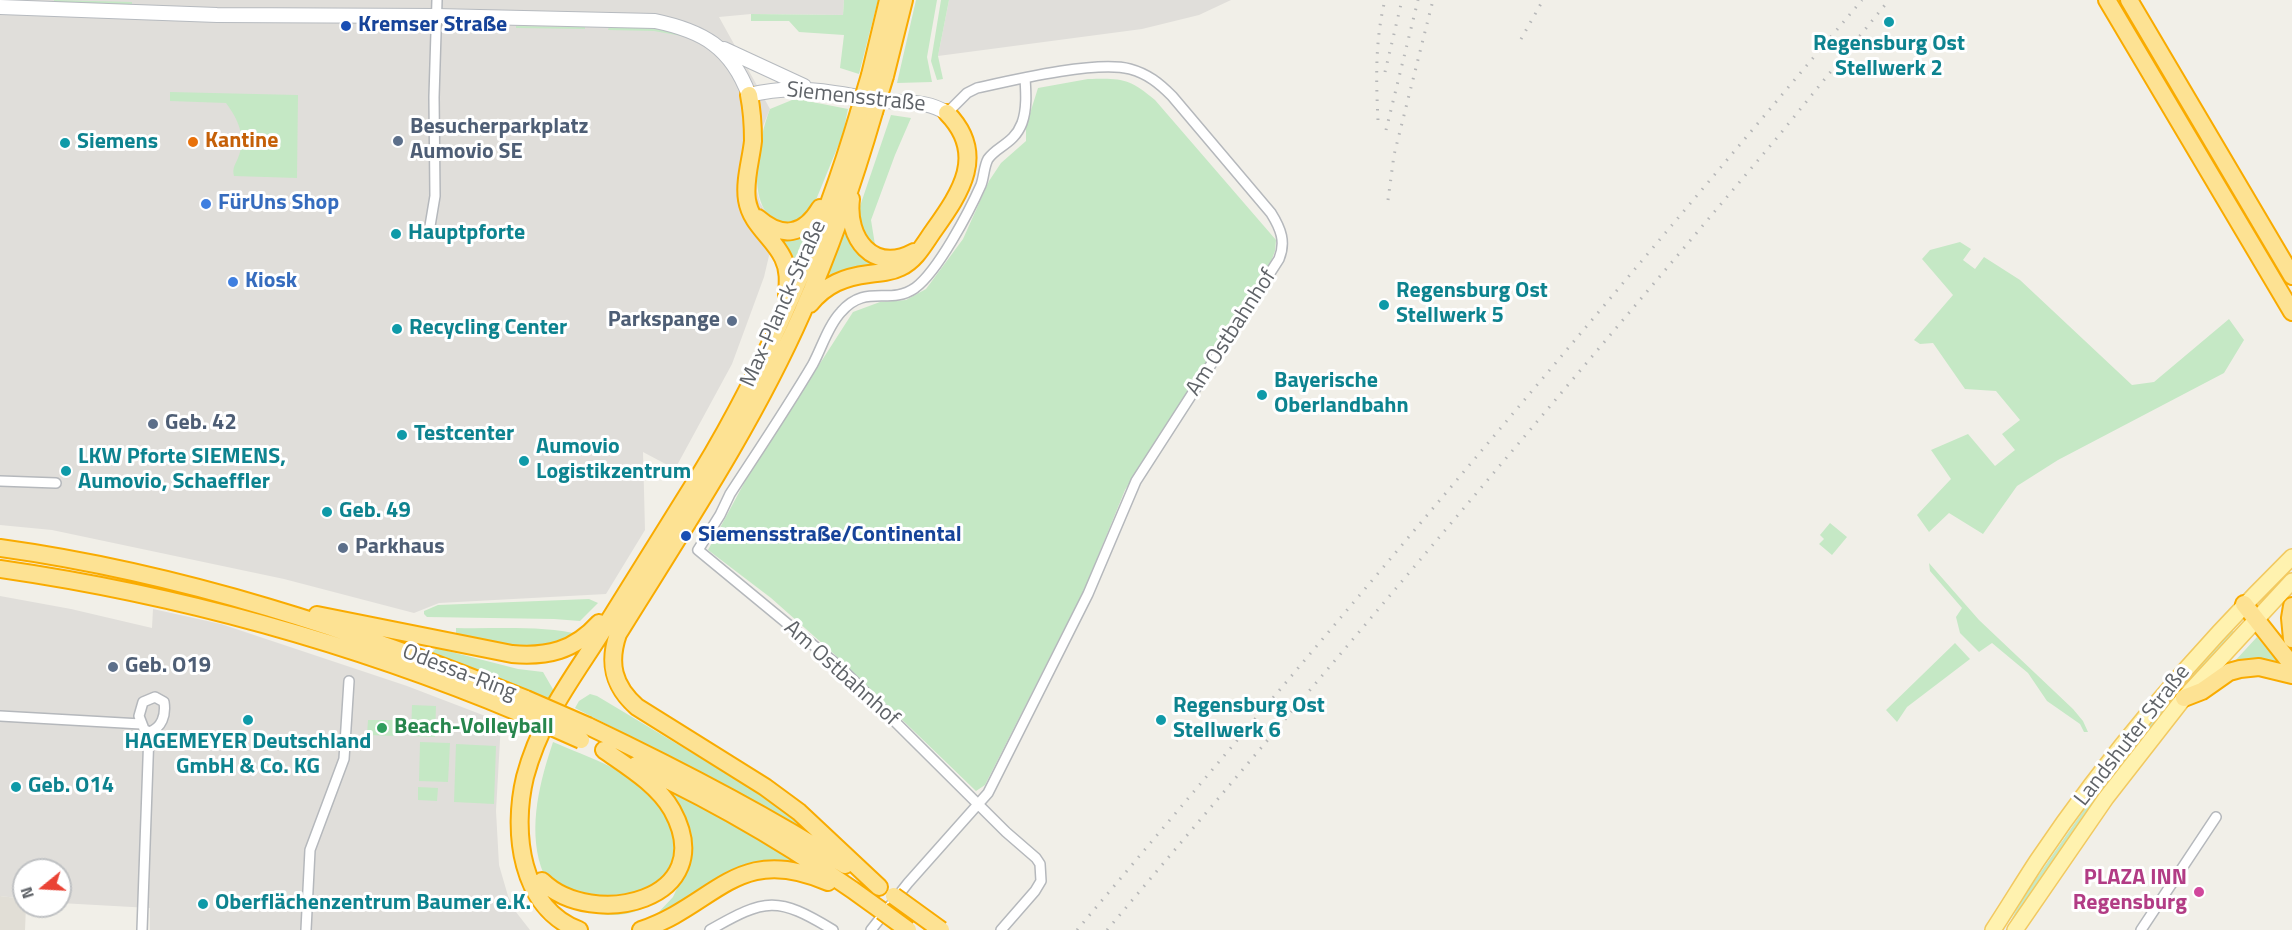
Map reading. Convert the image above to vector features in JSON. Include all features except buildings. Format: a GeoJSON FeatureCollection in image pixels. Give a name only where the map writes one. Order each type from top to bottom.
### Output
{"type":"FeatureCollection","features":[{"type":"Feature","properties":{"kind":"highway","name":"Max-Planck-Straße"},"geometry":{"type":"LineString","coordinates":[[878,76],[888,0]]}},
{"type":"Feature","properties":{"kind":"highway","name":"Max-Planck-Straße"},"geometry":{"type":"LineString","coordinates":[[629,585],[719,441],[787,304],[836,178],[866,112],[904,0]]}},
{"type":"Feature","properties":{"kind":"highway"},"geometry":{"type":"LineString","coordinates":[[2107,0],[2292,312]]}},
{"type":"Feature","properties":{"kind":"highway"},"geometry":{"type":"LineString","coordinates":[[2128,0],[2292,276]]}},
{"type":"Feature","properties":{"kind":"highway"},"geometry":{"type":"LineString","coordinates":[[749,95],[752,107],[753,141],[747,193],[751,213],[756,223],[783,259],[788,274],[787,304]]}},
{"type":"Feature","properties":{"kind":"highway","name":"Max-Planck-Straße"},"geometry":{"type":"LineString","coordinates":[[682,530],[762,393],[802,314],[853,185],[866,112]]}},
{"type":"Feature","properties":{"kind":"highway"},"geometry":{"type":"LineString","coordinates":[[802,314],[823,290],[832,284],[854,276],[887,273],[900,268],[912,260],[922,247],[959,193],[967,171],[968,153],[962,131],[947,113]]}},
{"type":"Feature","properties":{"kind":"highway"},"geometry":{"type":"LineString","coordinates":[[751,213],[766,225],[780,232],[795,231],[805,227],[813,220],[836,178]]}},
{"type":"Feature","properties":{"kind":"highway"},"geometry":{"type":"LineString","coordinates":[[853,185],[850,217],[856,238],[864,248],[876,256],[888,259],[909,254],[922,247]]}},
{"type":"Feature","properties":{"kind":"highway"},"geometry":{"type":"LineString","coordinates":[[682,530],[618,634],[612,662],[614,674],[622,692],[637,707],[658,722],[765,787],[799,812],[879,886]]}},
{"type":"Feature","properties":{"kind":"highway"},"geometry":{"type":"LineString","coordinates":[[597,923],[573,914],[548,893],[541,880],[532,845],[529,824],[531,802],[548,742],[567,705],[608,637],[682,530]]}},
{"type":"Feature","properties":{"kind":"highway","name":"Odessa-Ring"},"geometry":{"type":"LineString","coordinates":[[0,548],[123,570],[253,603],[420,657],[523,706],[726,794],[800,836],[894,896],[941,930]]}},
{"type":"Feature","properties":{"kind":"highway","name":"Odessa-Ring"},"geometry":{"type":"LineString","coordinates":[[0,569],[121,589],[253,620],[325,640],[442,681],[523,706]]}},
{"type":"Feature","properties":{"kind":"highway"},"geometry":{"type":"LineString","coordinates":[[253,603],[530,656],[549,654],[567,648],[585,638],[629,585]]}},
{"type":"Feature","properties":{"kind":"highway"},"geometry":{"type":"LineString","coordinates":[[579,930],[561,921],[548,910],[531,885],[521,847],[521,801],[525,778],[537,739],[547,717],[629,585]]}},
{"type":"Feature","properties":{"kind":"highway"},"geometry":{"type":"LineString","coordinates":[[2244,604],[2292,665]]}},
{"type":"Feature","properties":{"kind":"highway"},"geometry":{"type":"LineString","coordinates":[[2292,606],[2290,618],[2292,639]]}},
{"type":"Feature","properties":{"kind":"highway"},"geometry":{"type":"LineString","coordinates":[[2184,698],[2202,691],[2229,672],[2240,669],[2259,667],[2292,675]]}},
{"type":"Feature","properties":{"kind":"highway","name":"Odessa-Ring"},"geometry":{"type":"LineString","coordinates":[[584,733],[604,750],[660,776],[794,851],[908,930]]}},
{"type":"Feature","properties":{"kind":"highway"},"geometry":{"type":"LineString","coordinates":[[604,750],[634,771],[662,797],[672,810],[682,840],[682,860],[678,878],[671,891],[660,905],[645,915],[635,926]]}},
{"type":"Feature","properties":{"kind":"highway"},"geometry":{"type":"LineString","coordinates":[[635,926],[660,922],[732,879],[762,869],[778,868],[814,876],[876,906]]}},
{"type":"Feature","properties":{"kind":"main road","name":"Landshuter Straße"},"geometry":{"type":"LineString","coordinates":[[1993,930],[2038,860],[2115,755],[2170,687],[2244,604],[2292,557]]}},
{"type":"Feature","properties":{"kind":"main road","name":"Landshuter Straße"},"geometry":{"type":"LineString","coordinates":[[2015,930],[2106,798],[2184,698],[2292,581]]}},
{"type":"Feature","properties":{"kind":"street"},"geometry":{"type":"LineString","coordinates":[[430,226],[435,196],[434,97],[437,0]]}},
{"type":"Feature","properties":{"kind":"street"},"geometry":{"type":"LineString","coordinates":[[0,7],[217,15],[436,16],[655,21],[683,27],[717,46],[809,88]]}},
{"type":"Feature","properties":{"kind":"street"},"geometry":{"type":"LineString","coordinates":[[717,46],[737,69],[749,95]]}},
{"type":"Feature","properties":{"kind":"street","name":"Am Ostbahnhof"},"geometry":{"type":"LineString","coordinates":[[871,930],[908,883],[988,793],[1088,594],[1136,482],[1279,259],[1283,244],[1281,231],[1271,213],[1172,96],[1151,77],[1127,68],[1108,67],[1024,78],[977,88],[968,93],[947,113]]}},
{"type":"Feature","properties":{"kind":"street","name":"Am Ostbahnhof"},"geometry":{"type":"LineString","coordinates":[[1001,930],[1041,881],[1040,864],[1036,858],[1006,832],[841,668],[698,550],[730,494],[812,364],[838,315],[847,304],[868,295],[894,296],[907,293],[918,286],[942,256],[982,183],[988,160],[1017,133],[1022,122],[1026,95],[1024,78]]}},
{"type":"Feature","properties":{"kind":"street","name":"Siemensstraße"},"geometry":{"type":"LineString","coordinates":[[749,95],[770,90],[809,88],[888,100],[923,102],[947,113]]}},
{"type":"Feature","properties":{"kind":"street"},"geometry":{"type":"LineString","coordinates":[[0,481],[56,483]]}},
{"type":"Feature","properties":{"kind":"street"},"geometry":{"type":"LineString","coordinates":[[306,930],[310,850],[344,759],[349,681]]}},
{"type":"Feature","properties":{"kind":"street"},"geometry":{"type":"LineString","coordinates":[[142,930],[149,732],[141,724],[139,716],[143,702],[155,697],[164,702],[164,716],[155,730],[149,732]]}},
{"type":"Feature","properties":{"kind":"street"},"geometry":{"type":"LineString","coordinates":[[0,716],[141,724]]}},
{"type":"Feature","properties":{"kind":"street"},"geometry":{"type":"LineString","coordinates":[[2141,930],[2216,817]]}},
{"type":"Feature","properties":{"kind":"street"},"geometry":{"type":"LineString","coordinates":[[710,930],[742,912],[759,906],[777,904],[792,908],[833,930]]}},
{"type":"Feature","properties":{"kind":"shaded area"},"geometry":{"type":"Polygon","coordinates":[[[0,0],[844,0],[843,15],[751,14],[719,17],[770,109],[763,126],[757,191],[760,203],[768,215],[777,222],[764,277],[732,364],[675,469],[643,452],[645,530],[606,594],[439,603],[414,613],[284,579],[52,530],[0,525],[0,0]]]}},
{"type":"Feature","properties":{"kind":"shaded area"},"geometry":{"type":"Polygon","coordinates":[[[949,0],[1231,0],[1199,15],[1142,29],[938,56],[949,0]]]}},
{"type":"Feature","properties":{"kind":"shaded area"},"geometry":{"type":"Polygon","coordinates":[[[0,596],[71,609],[152,628],[153,609],[221,624],[407,686],[501,722],[496,811],[499,865],[508,896],[516,912],[530,930],[150,930],[150,908],[72,904],[72,858],[12,858],[12,898],[0,896],[0,596]]]}},
{"type":"Feature","properties":{"kind":"shaded area"},"geometry":{"type":"Polygon","coordinates":[[[0,896],[12,898],[12,918],[26,918],[25,930],[0,930],[0,896]]]}},
{"type":"Feature","properties":{"kind":"green space"},"geometry":{"type":"Polygon","coordinates":[[[54,0],[132,2],[132,5],[54,3],[54,0]]]}},
{"type":"Feature","properties":{"kind":"green space"},"geometry":{"type":"Polygon","coordinates":[[[844,0],[878,0],[859,74],[840,68],[844,35],[799,32],[789,21],[751,21],[751,14],[843,15],[844,0]]]}},
{"type":"Feature","properties":{"kind":"green space"},"geometry":{"type":"Polygon","coordinates":[[[916,0],[937,0],[927,57],[932,82],[897,83],[916,0]]]}},
{"type":"Feature","properties":{"kind":"green space"},"geometry":{"type":"Polygon","coordinates":[[[941,0],[949,0],[938,56],[943,79],[937,80],[931,61],[941,0]]]}},
{"type":"Feature","properties":{"kind":"green space"},"geometry":{"type":"Polygon","coordinates":[[[516,26],[585,27],[585,29],[516,28],[516,26]]]}},
{"type":"Feature","properties":{"kind":"green space"},"geometry":{"type":"Polygon","coordinates":[[[609,27],[653,28],[683,34],[682,36],[654,31],[608,30],[609,27]]]}},
{"type":"Feature","properties":{"kind":"green space"},"geometry":{"type":"Polygon","coordinates":[[[1088,79],[1117,79],[1131,83],[1155,100],[1276,240],[1275,251],[1269,267],[1125,490],[1085,588],[985,785],[976,791],[833,653],[771,598],[708,550],[749,474],[853,312],[880,302],[906,300],[926,289],[963,239],[989,181],[1001,163],[1026,141],[1026,126],[1038,88],[1088,79]]]}},
{"type":"Feature","properties":{"kind":"green space"},"geometry":{"type":"Polygon","coordinates":[[[170,92],[298,95],[297,178],[234,176],[242,143],[240,129],[226,103],[170,101],[170,92]]]}},
{"type":"Feature","properties":{"kind":"green space"},"geometry":{"type":"Polygon","coordinates":[[[792,100],[848,109],[843,134],[811,212],[806,218],[787,225],[770,217],[762,205],[757,172],[758,155],[770,109],[792,100]]]}},
{"type":"Feature","properties":{"kind":"green space"},"geometry":{"type":"Polygon","coordinates":[[[891,115],[911,118],[871,220],[876,251],[862,238],[858,212],[891,115]]]}},
{"type":"Feature","properties":{"kind":"green space"},"geometry":{"type":"Polygon","coordinates":[[[845,229],[853,245],[896,261],[825,281],[845,229]]]}},
{"type":"Feature","properties":{"kind":"green space"},"geometry":{"type":"Polygon","coordinates":[[[769,230],[807,234],[793,268],[769,230]]]}},
{"type":"Feature","properties":{"kind":"green space"},"geometry":{"type":"Polygon","coordinates":[[[1960,242],[1971,249],[1963,260],[1975,269],[1984,257],[2020,280],[2132,385],[2154,382],[2229,319],[2244,340],[2224,373],[2058,460],[2017,486],[1983,534],[1949,513],[1929,532],[1917,515],[1951,479],[1931,450],[1968,434],[1995,466],[2015,450],[2002,434],[2020,420],[1996,391],[1965,389],[1933,343],[1920,344],[1914,340],[1953,295],[1922,259],[1930,250],[1960,242]]]}},
{"type":"Feature","properties":{"kind":"green space"},"geometry":{"type":"Polygon","coordinates":[[[1830,523],[1847,537],[1832,555],[1819,544],[1824,539],[1820,535],[1830,523]]]}},
{"type":"Feature","properties":{"kind":"green space"},"geometry":{"type":"Polygon","coordinates":[[[1929,563],[1979,620],[2073,709],[2083,721],[2088,732],[2084,732],[2080,724],[2047,701],[2028,673],[1992,643],[1979,652],[1960,633],[1956,617],[1962,608],[1930,571],[1929,563]]]}},
{"type":"Feature","properties":{"kind":"green space"},"geometry":{"type":"Polygon","coordinates":[[[589,599],[598,603],[580,621],[427,617],[424,614],[424,611],[438,605],[589,599]]]}},
{"type":"Feature","properties":{"kind":"green space"},"geometry":{"type":"Polygon","coordinates":[[[456,628],[536,629],[583,635],[543,648],[523,648],[456,638],[456,628]]]}},
{"type":"Feature","properties":{"kind":"green space"},"geometry":{"type":"Polygon","coordinates":[[[2231,629],[2234,632],[2143,739],[2115,776],[2059,852],[2006,930],[2022,899],[2111,771],[2145,727],[2231,629]]]}},
{"type":"Feature","properties":{"kind":"green space"},"geometry":{"type":"Polygon","coordinates":[[[2257,637],[2280,665],[2233,663],[2257,637]]]}},
{"type":"Feature","properties":{"kind":"green space"},"geometry":{"type":"Polygon","coordinates":[[[1955,643],[1970,659],[1907,707],[1897,722],[1886,710],[1955,643]]]}},
{"type":"Feature","properties":{"kind":"green space"},"geometry":{"type":"Polygon","coordinates":[[[436,648],[518,669],[543,672],[554,691],[550,699],[432,653],[436,648]]]}},
{"type":"Feature","properties":{"kind":"green space"},"geometry":{"type":"Polygon","coordinates":[[[590,694],[597,696],[774,802],[799,821],[797,827],[719,782],[575,708],[579,701],[590,694]]]}},
{"type":"Feature","properties":{"kind":"green space"},"geometry":{"type":"Polygon","coordinates":[[[412,705],[436,706],[435,737],[411,736],[412,705]]]}},
{"type":"Feature","properties":{"kind":"green space","name":"Beach-Volleyball"},"geometry":{"type":"Polygon","coordinates":[[[368,720],[397,720],[397,736],[367,735],[368,720]]]}},
{"type":"Feature","properties":{"kind":"green space"},"geometry":{"type":"Polygon","coordinates":[[[420,742],[450,743],[448,782],[419,781],[420,742]]]}},
{"type":"Feature","properties":{"kind":"green space"},"geometry":{"type":"Polygon","coordinates":[[[553,742],[627,775],[653,794],[663,805],[677,851],[658,899],[627,914],[609,915],[576,906],[561,896],[549,883],[541,867],[537,851],[536,820],[540,788],[553,742]]]}},
{"type":"Feature","properties":{"kind":"green space"},"geometry":{"type":"Polygon","coordinates":[[[456,744],[496,746],[494,804],[454,802],[456,744]]]}},
{"type":"Feature","properties":{"kind":"green space"},"geometry":{"type":"Polygon","coordinates":[[[418,787],[438,788],[437,801],[418,800],[418,787]]]}},
{"type":"Feature","properties":{"kind":"green space"},"geometry":{"type":"Polygon","coordinates":[[[668,788],[794,859],[792,865],[656,915],[673,897],[685,871],[665,792],[668,788]]]}},
{"type":"Feature","properties":{"kind":"railway"},"geometry":{"type":"LineString","coordinates":[[1378,120],[1378,45],[1385,0]]}},
{"type":"Feature","properties":{"kind":"railway"},"geometry":{"type":"LineString","coordinates":[[1385,72],[1402,0]]}},
{"type":"Feature","properties":{"kind":"railway"},"geometry":{"type":"LineString","coordinates":[[1386,130],[1418,0]]}},
{"type":"Feature","properties":{"kind":"railway"},"geometry":{"type":"LineString","coordinates":[[1388,200],[1394,155],[1433,0]]}},
{"type":"Feature","properties":{"kind":"railway"},"geometry":{"type":"LineString","coordinates":[[1521,39],[1543,0]]}},
{"type":"Feature","properties":{"kind":"railway"},"geometry":{"type":"LineString","coordinates":[[1077,930],[1862,0]]}},
{"type":"Feature","properties":{"kind":"railway"},"geometry":{"type":"LineString","coordinates":[[1107,930],[1776,139],[1889,0]]}},
{"type":"Feature","properties":{"kind":"place","name":"Regensburg Ost Stellwerk 2"},"geometry":{"type":"Point","coordinates":[1889,22]}},
{"type":"Feature","properties":{"kind":"place","name":"Kremser Straße"},"geometry":{"type":"Point","coordinates":[346,26]}},
{"type":"Feature","properties":{"kind":"place","name":"Besucherparkplatz Aumovio SE"},"geometry":{"type":"Point","coordinates":[398,141]}},
{"type":"Feature","properties":{"kind":"place","name":"Kantine"},"geometry":{"type":"Point","coordinates":[193,142]}},
{"type":"Feature","properties":{"kind":"place","name":"Siemens"},"geometry":{"type":"Point","coordinates":[65,143]}},
{"type":"Feature","properties":{"kind":"place","name":"FürUns Shop"},"geometry":{"type":"Point","coordinates":[206,204]}},
{"type":"Feature","properties":{"kind":"place","name":"Hauptpforte"},"geometry":{"type":"Point","coordinates":[396,234]}},
{"type":"Feature","properties":{"kind":"place","name":"Kiosk"},"geometry":{"type":"Point","coordinates":[233,282]}},
{"type":"Feature","properties":{"kind":"place","name":"Regensburg Ost Stellwerk 5"},"geometry":{"type":"Point","coordinates":[1384,305]}},
{"type":"Feature","properties":{"kind":"place","name":"Parkspange"},"geometry":{"type":"Point","coordinates":[732,321]}},
{"type":"Feature","properties":{"kind":"place","name":"Recycling Center"},"geometry":{"type":"Point","coordinates":[397,329]}},
{"type":"Feature","properties":{"kind":"place","name":"Bayerische Oberlandbahn"},"geometry":{"type":"Point","coordinates":[1262,395]}},
{"type":"Feature","properties":{"kind":"place","name":"Geb. 42"},"geometry":{"type":"Point","coordinates":[153,424]}},
{"type":"Feature","properties":{"kind":"place","name":"Testcenter"},"geometry":{"type":"Point","coordinates":[402,435]}},
{"type":"Feature","properties":{"kind":"place","name":"Aumovio Logistikzentrum"},"geometry":{"type":"Point","coordinates":[524,461]}},
{"type":"Feature","properties":{"kind":"place","name":"LKW Pforte SIEMENS, Aumovio, Schaeffler"},"geometry":{"type":"Point","coordinates":[66,471]}},
{"type":"Feature","properties":{"kind":"place","name":"Geb. 49"},"geometry":{"type":"Point","coordinates":[327,512]}},
{"type":"Feature","properties":{"kind":"place","name":"Siemensstraße/Continental"},"geometry":{"type":"Point","coordinates":[686,536]}},
{"type":"Feature","properties":{"kind":"place","name":"Parkhaus"},"geometry":{"type":"Point","coordinates":[343,548]}},
{"type":"Feature","properties":{"kind":"place","name":"Geb. O19"},"geometry":{"type":"Point","coordinates":[113,667]}},
{"type":"Feature","properties":{"kind":"place","name":"HAGEMEYER Deutschland GmbH & Co. KG"},"geometry":{"type":"Point","coordinates":[248,720]}},
{"type":"Feature","properties":{"kind":"place","name":"Regensburg Ost Stellwerk 6"},"geometry":{"type":"Point","coordinates":[1161,720]}},
{"type":"Feature","properties":{"kind":"place","name":"Beach-Volleyball"},"geometry":{"type":"Point","coordinates":[382,728]}},
{"type":"Feature","properties":{"kind":"place","name":"Geb. O14"},"geometry":{"type":"Point","coordinates":[16,787]}},
{"type":"Feature","properties":{"kind":"place","name":"PLAZA INN Regensburg"},"geometry":{"type":"Point","coordinates":[2199,892]}},
{"type":"Feature","properties":{"kind":"place","name":"Oberflächenzentrum Baumer e.K."},"geometry":{"type":"Point","coordinates":[203,904]}}]}
